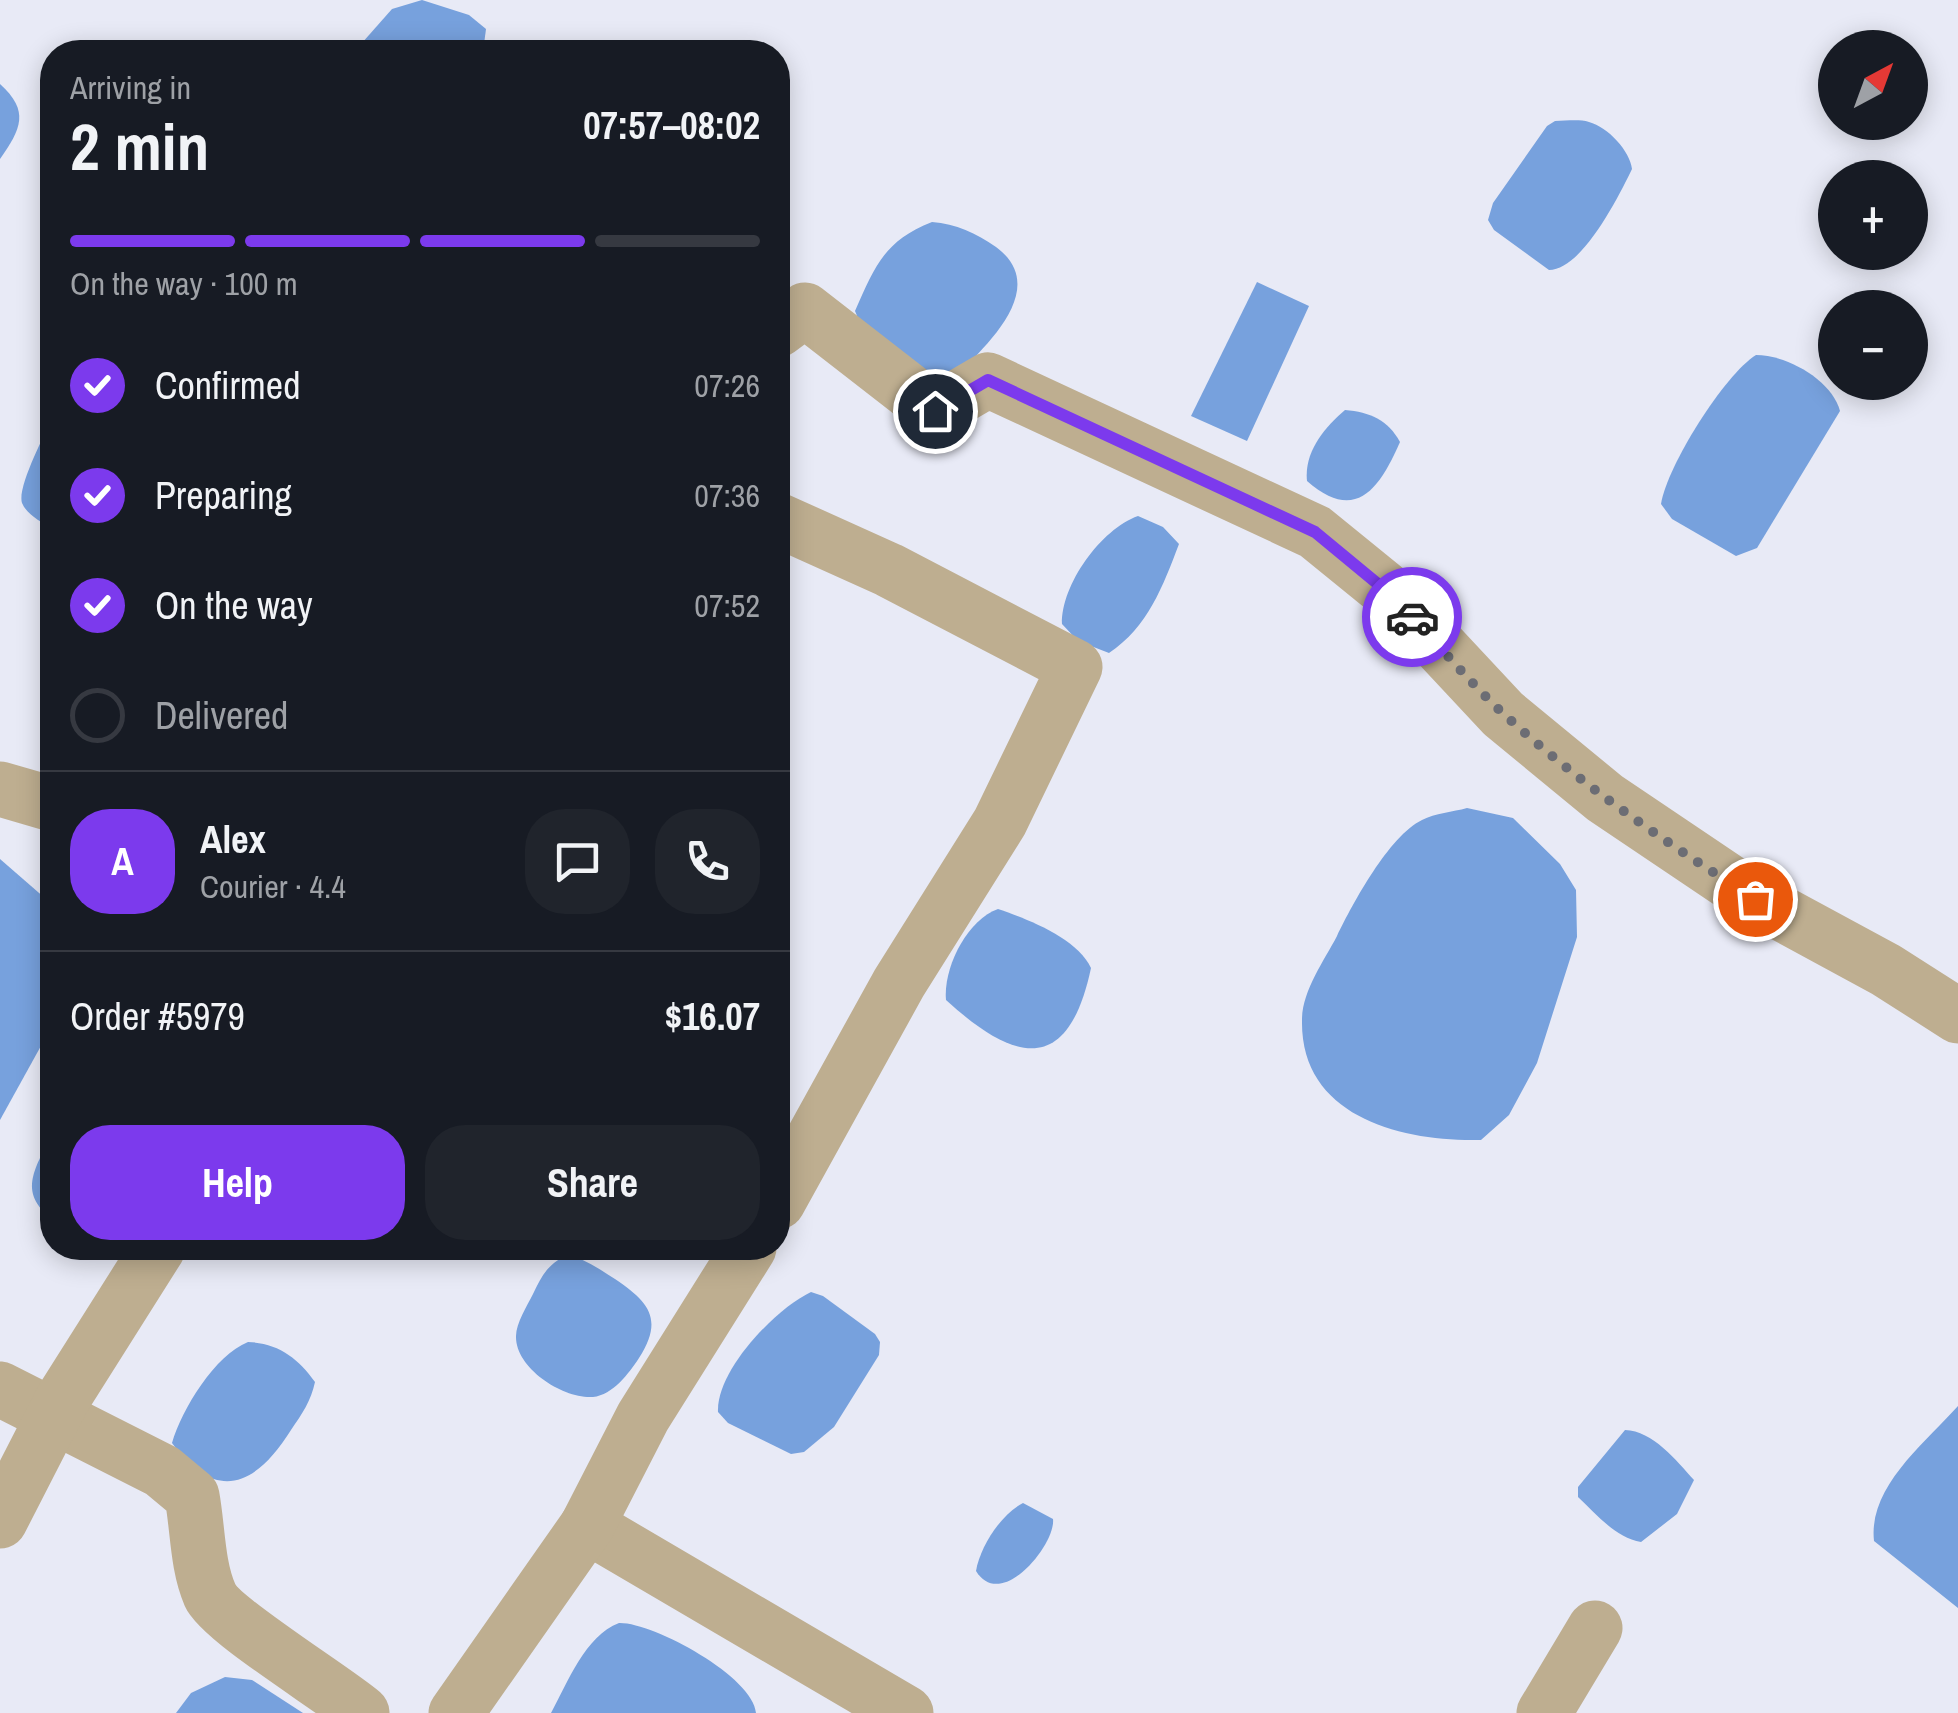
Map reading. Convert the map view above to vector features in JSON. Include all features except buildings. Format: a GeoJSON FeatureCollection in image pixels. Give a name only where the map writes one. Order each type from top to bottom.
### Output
{"type":"FeatureCollection","features":[{"type":"Feature","properties":{"kind":"street"},"geometry":{"type":"LineString","coordinates":[[790,321],[805,310],[935,411],[988,380],[1315,532],[1390,594],[1504,714],[1606,798],[1755,899],[1886,970],[1958,1016]]}},
{"type":"Feature","properties":{"kind":"street"},"geometry":{"type":"LineString","coordinates":[[790,525],[889,570],[1076,667],[1000,822],[898,983],[790,1180]]}},
{"type":"Feature","properties":{"kind":"street"},"geometry":{"type":"LineString","coordinates":[[0,789],[40,801]]}},
{"type":"Feature","properties":{"kind":"street"},"geometry":{"type":"LineString","coordinates":[[0,1521],[54,1414],[150,1260]]}},
{"type":"Feature","properties":{"kind":"street"},"geometry":{"type":"LineString","coordinates":[[456,1713],[586,1526],[644,1416],[742,1260]]}},
{"type":"Feature","properties":{"kind":"street"},"geometry":{"type":"LineString","coordinates":[[0,1389],[162,1470],[192,1496],[201,1563],[212,1599],[253,1634],[362,1713]]}},
{"type":"Feature","properties":{"kind":"street"},"geometry":{"type":"LineString","coordinates":[[586,1526],[906,1713]]}},
{"type":"Feature","properties":{"kind":"street"},"geometry":{"type":"LineString","coordinates":[[1544,1713],[1595,1628]]}},
{"type":"Feature","properties":{"kind":"water"},"geometry":{"type":"Polygon","coordinates":[[[422,0],[469,15],[486,29],[485,40],[365,40],[392,9],[422,0]]]}},
{"type":"Feature","properties":{"kind":"water"},"geometry":{"type":"Polygon","coordinates":[[[0,84],[16,103],[19,120],[0,159],[0,84]]]}},
{"type":"Feature","properties":{"kind":"water"},"geometry":{"type":"Polygon","coordinates":[[[1555,121],[1585,121],[1603,129],[1623,148],[1632,169],[1609,213],[1586,245],[1562,267],[1549,270],[1494,230],[1488,220],[1493,203],[1547,126],[1555,121]]]}},
{"type":"Feature","properties":{"kind":"water"},"geometry":{"type":"Polygon","coordinates":[[[932,222],[966,230],[996,247],[1011,262],[1017,279],[1016,296],[999,329],[959,373],[918,376],[868,342],[855,311],[883,257],[903,238],[932,222]]]}},
{"type":"Feature","properties":{"kind":"water"},"geometry":{"type":"Polygon","coordinates":[[[1257,282],[1309,306],[1247,441],[1191,416],[1257,282]]]}},
{"type":"Feature","properties":{"kind":"water"},"geometry":{"type":"Polygon","coordinates":[[[1756,355],[1781,359],[1807,371],[1818,380],[1818,400],[1835,400],[1840,411],[1757,548],[1736,556],[1672,519],[1661,504],[1685,445],[1713,401],[1756,355]]]}},
{"type":"Feature","properties":{"kind":"water"},"geometry":{"type":"Polygon","coordinates":[[[1345,410],[1377,418],[1400,442],[1374,487],[1352,500],[1324,493],[1307,481],[1309,460],[1317,441],[1345,410]]]}},
{"type":"Feature","properties":{"kind":"water"},"geometry":{"type":"Polygon","coordinates":[[[40,445],[40,521],[22,503],[23,486],[40,445]]]}},
{"type":"Feature","properties":{"kind":"water"},"geometry":{"type":"Polygon","coordinates":[[[1138,516],[1163,527],[1179,544],[1144,618],[1109,653],[1078,641],[1062,624],[1063,609],[1076,576],[1097,546],[1138,516]]]}},
{"type":"Feature","properties":{"kind":"water"},"geometry":{"type":"Polygon","coordinates":[[[1467,808],[1513,818],[1560,864],[1576,890],[1577,937],[1537,1063],[1509,1115],[1481,1140],[1419,1136],[1389,1128],[1361,1117],[1337,1101],[1318,1080],[1306,1053],[1302,1020],[1315,976],[1385,855],[1422,820],[1467,808]]]}},
{"type":"Feature","properties":{"kind":"water"},"geometry":{"type":"Polygon","coordinates":[[[0,859],[40,894],[40,1048],[0,1120],[0,859]]]}},
{"type":"Feature","properties":{"kind":"water"},"geometry":{"type":"Polygon","coordinates":[[[998,909],[1063,939],[1091,968],[1081,1003],[1068,1027],[1053,1042],[1036,1048],[1016,1046],[995,1037],[946,1000],[948,974],[959,947],[976,923],[998,909]]]}},
{"type":"Feature","properties":{"kind":"water"},"geometry":{"type":"Polygon","coordinates":[[[40,1159],[40,1207],[32,1188],[40,1159]]]}},
{"type":"Feature","properties":{"kind":"water"},"geometry":{"type":"Polygon","coordinates":[[[558,1260],[582,1260],[627,1287],[649,1312],[651,1332],[639,1358],[614,1388],[600,1395],[581,1396],[555,1387],[532,1370],[518,1348],[516,1336],[522,1315],[550,1266],[558,1260]]]}},
{"type":"Feature","properties":{"kind":"water"},"geometry":{"type":"Polygon","coordinates":[[[811,1292],[823,1296],[875,1334],[880,1342],[879,1355],[834,1427],[804,1452],[791,1454],[728,1423],[718,1412],[727,1378],[750,1343],[781,1312],[811,1292]]]}},
{"type":"Feature","properties":{"kind":"water"},"geometry":{"type":"Polygon","coordinates":[[[248,1342],[286,1353],[315,1382],[302,1413],[264,1464],[250,1475],[220,1480],[204,1475],[172,1443],[201,1385],[224,1358],[248,1342]]]}},
{"type":"Feature","properties":{"kind":"water"},"geometry":{"type":"Polygon","coordinates":[[[1958,1406],[1958,1608],[1874,1541],[1880,1502],[1889,1484],[1958,1406]]]}},
{"type":"Feature","properties":{"kind":"water"},"geometry":{"type":"Polygon","coordinates":[[[1625,1430],[1654,1441],[1694,1480],[1677,1514],[1641,1542],[1615,1530],[1578,1497],[1578,1487],[1625,1430]]]}},
{"type":"Feature","properties":{"kind":"water"},"geometry":{"type":"Polygon","coordinates":[[[1023,1503],[1053,1519],[1052,1530],[1025,1570],[999,1584],[987,1582],[976,1571],[982,1552],[1000,1523],[1023,1503]]]}},
{"type":"Feature","properties":{"kind":"water"},"geometry":{"type":"Polygon","coordinates":[[[619,1623],[654,1632],[700,1654],[739,1684],[756,1713],[551,1713],[587,1649],[619,1623]]]}},
{"type":"Feature","properties":{"kind":"water"},"geometry":{"type":"Polygon","coordinates":[[[225,1677],[252,1680],[303,1713],[176,1713],[191,1693],[225,1677]]]}},
{"type":"Feature","properties":{"kind":"way so far"},"geometry":{"type":"LineString","coordinates":[[1412,617],[1504,714],[1550,755],[1632,818],[1755,899]]}},
{"type":"Feature","properties":{"kind":"route"},"geometry":{"type":"LineString","coordinates":[[935,411],[988,380],[1315,532],[1412,617]]}}]}
